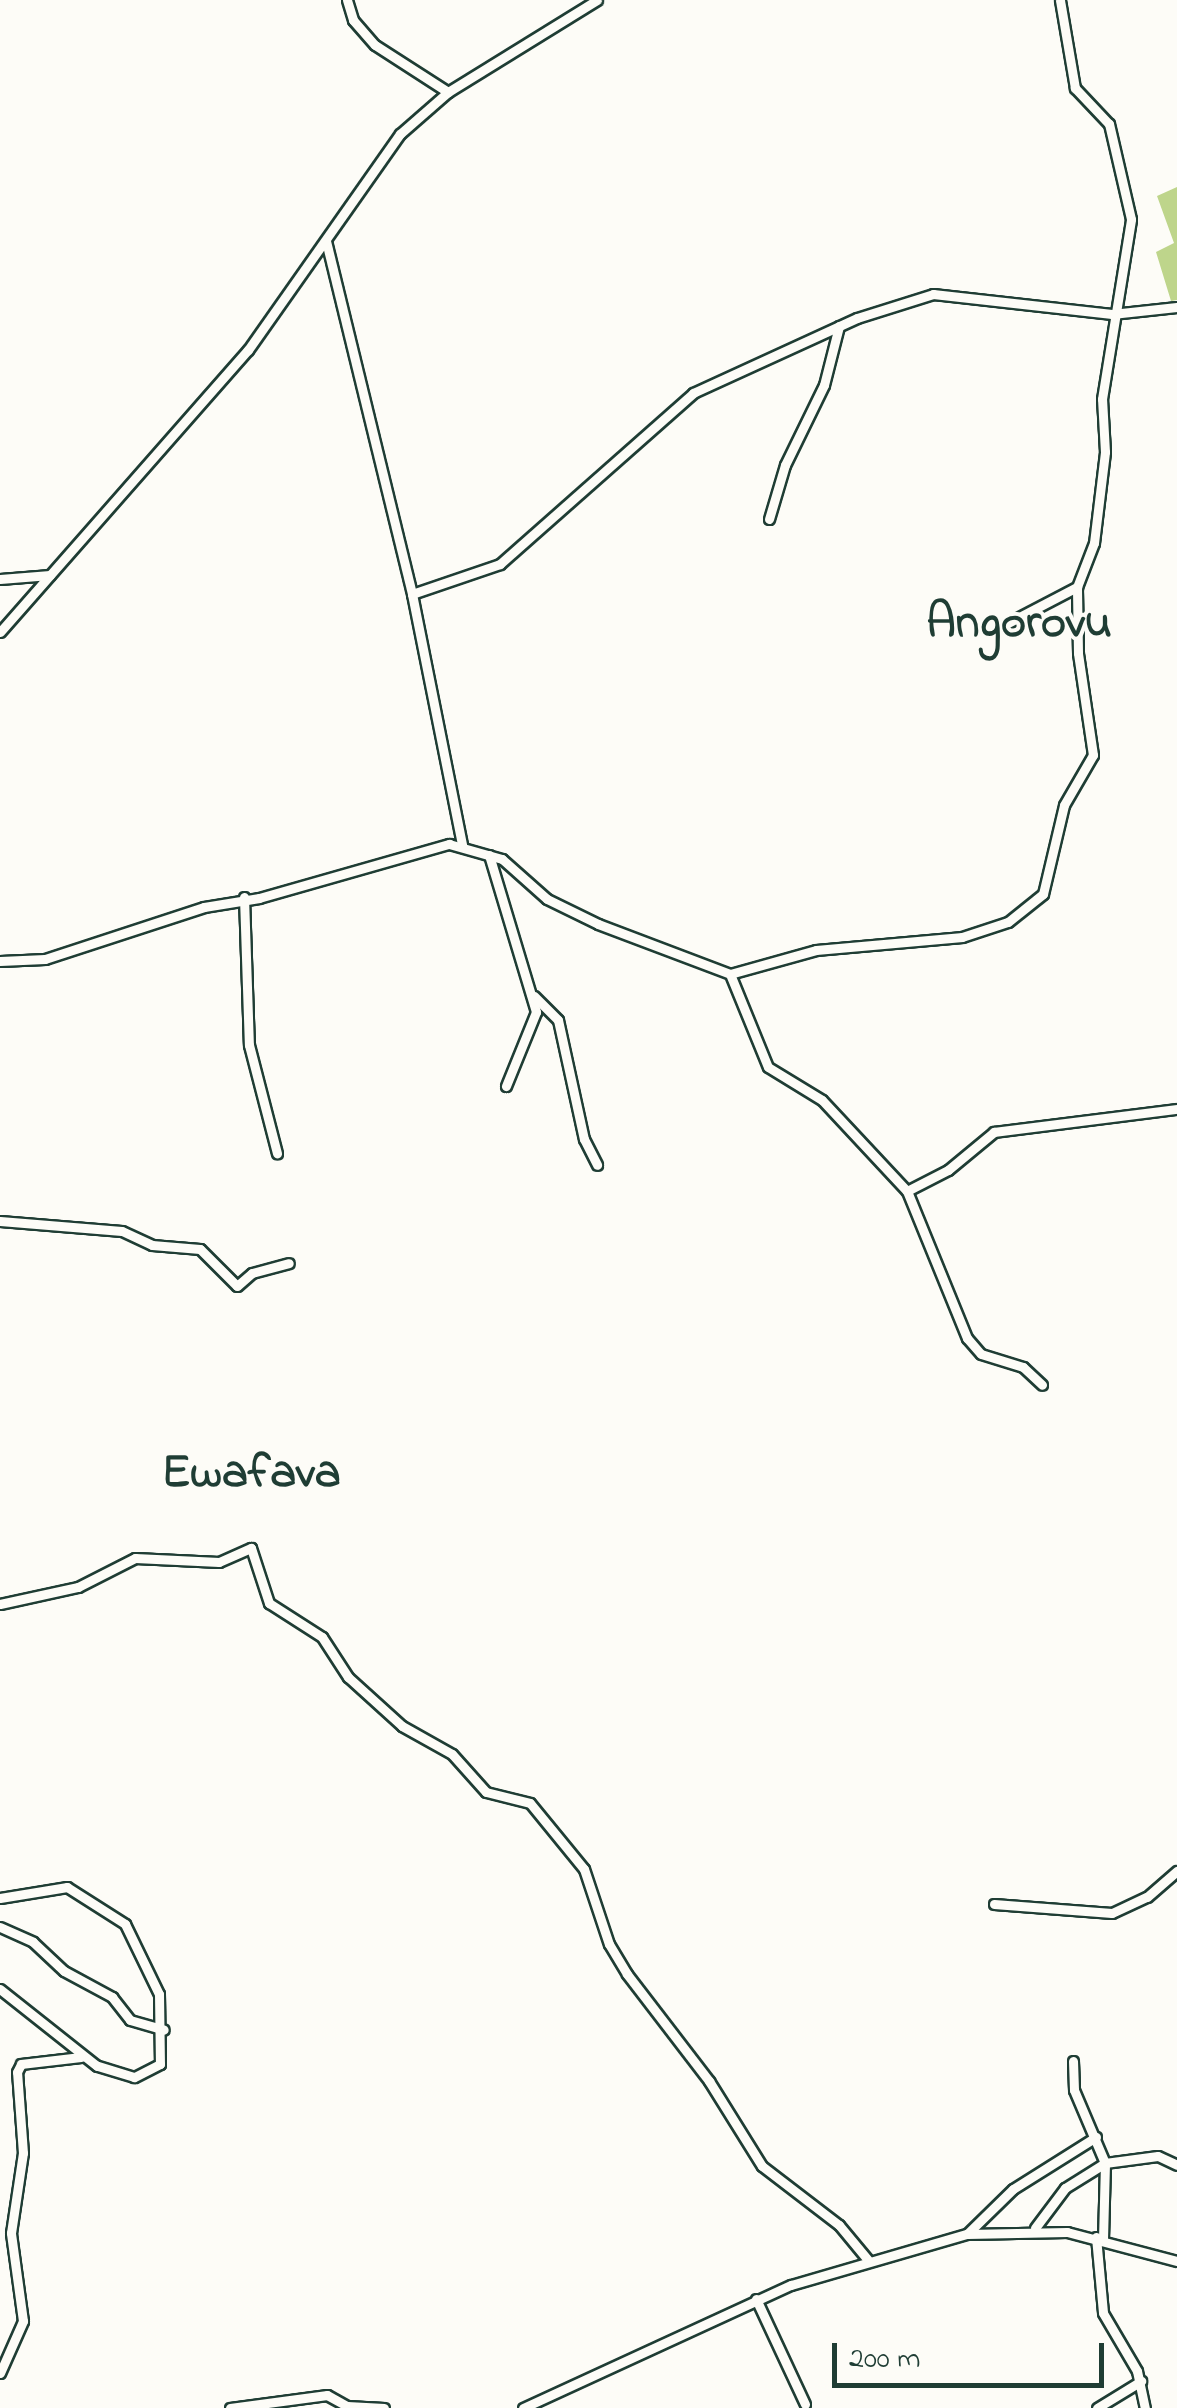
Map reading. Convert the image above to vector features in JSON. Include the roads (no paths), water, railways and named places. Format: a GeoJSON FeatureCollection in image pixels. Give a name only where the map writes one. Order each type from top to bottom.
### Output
{"type":"FeatureCollection","features":[{"type":"Feature","properties":{"kind":"street"},"geometry":{"type":"LineString","coordinates":[[347,0],[353,20],[376,46],[448,92]]}},
{"type":"Feature","properties":{"kind":"street"},"geometry":{"type":"LineString","coordinates":[[0,632],[248,350],[400,134],[448,92],[598,0]]}},
{"type":"Feature","properties":{"kind":"street"},"geometry":{"type":"LineString","coordinates":[[0,961],[45,960],[244,897],[462,845],[515,867],[556,904],[730,974],[816,950],[962,937],[1008,922],[1043,894],[1064,806],[1093,755],[1078,653],[1077,587],[1094,543],[1112,314],[1131,219],[1129,190],[1109,124],[1075,88],[1060,0]]}},
{"type":"Feature","properties":{"kind":"street"},"geometry":{"type":"LineString","coordinates":[[326,241],[412,594],[462,845]]}},
{"type":"Feature","properties":{"kind":"street"},"geometry":{"type":"LineString","coordinates":[[412,594],[500,564],[693,393],[839,325],[933,294],[1112,314],[1177,307]]}},
{"type":"Feature","properties":{"kind":"street"},"geometry":{"type":"LineString","coordinates":[[768,519],[785,465],[824,386],[839,325]]}},
{"type":"Feature","properties":{"kind":"street"},"geometry":{"type":"LineString","coordinates":[[0,578],[50,575]]}},
{"type":"Feature","properties":{"kind":"street"},"geometry":{"type":"LineString","coordinates":[[1008,623],[1077,587]]}},
{"type":"Feature","properties":{"kind":"street"},"geometry":{"type":"LineString","coordinates":[[489,855],[534,996],[537,1023],[506,1086]]}},
{"type":"Feature","properties":{"kind":"street"},"geometry":{"type":"LineString","coordinates":[[244,897],[252,1061],[278,1153]]}},
{"type":"Feature","properties":{"kind":"street"},"geometry":{"type":"LineString","coordinates":[[730,974],[768,1067],[822,1100],[907,1190],[972,1346],[990,1359],[1023,1367],[1042,1385]]}},
{"type":"Feature","properties":{"kind":"street"},"geometry":{"type":"LineString","coordinates":[[534,996],[558,1020],[584,1138],[598,1165]]}},
{"type":"Feature","properties":{"kind":"street"},"geometry":{"type":"LineString","coordinates":[[907,1190],[948,1170],[994,1132],[1177,1109]]}},
{"type":"Feature","properties":{"kind":"street"},"geometry":{"type":"LineString","coordinates":[[0,1221],[122,1231],[152,1245],[200,1250],[237,1286],[252,1273],[288,1263]]}},
{"type":"Feature","properties":{"kind":"street"},"geometry":{"type":"LineString","coordinates":[[0,1604],[78,1587],[136,1558],[219,1562],[250,1548],[269,1603],[322,1637],[348,1677],[402,1726],[452,1754],[486,1792],[530,1803],[585,1872],[609,1944],[627,1974],[708,2081],[762,2166],[839,2226],[868,2260]]}},
{"type":"Feature","properties":{"kind":"street"},"geometry":{"type":"LineString","coordinates":[[994,1904],[1112,1913],[1147,1898],[1177,1871]]}},
{"type":"Feature","properties":{"kind":"street"},"geometry":{"type":"LineString","coordinates":[[0,1898],[67,1888],[125,1924],[154,1978],[164,2030],[160,2064],[148,2074],[114,2072],[81,2058],[0,1988]]}},
{"type":"Feature","properties":{"kind":"street"},"geometry":{"type":"LineString","coordinates":[[0,1928],[33,1942],[64,1971],[112,1997],[130,2020],[164,2030]]}},
{"type":"Feature","properties":{"kind":"street"},"geometry":{"type":"LineString","coordinates":[[0,2373],[23,2321],[11,2234],[22,2153],[17,2072],[21,2064],[81,2058]]}},
{"type":"Feature","properties":{"kind":"street"},"geometry":{"type":"LineString","coordinates":[[1073,2061],[1074,2090],[1105,2164],[1100,2237],[1103,2313],[1141,2382],[1145,2408]]}},
{"type":"Feature","properties":{"kind":"street"},"geometry":{"type":"LineString","coordinates":[[967,2234],[1014,2189],[1096,2137]]}},
{"type":"Feature","properties":{"kind":"street"},"geometry":{"type":"LineString","coordinates":[[1035,2228],[1065,2188],[1105,2164],[1158,2156],[1177,2165]]}},
{"type":"Feature","properties":{"kind":"street"},"geometry":{"type":"LineString","coordinates":[[523,2408],[756,2299],[868,2260],[967,2234],[1035,2228],[1100,2237],[1177,2262]]}},
{"type":"Feature","properties":{"kind":"street"},"geometry":{"type":"LineString","coordinates":[[756,2299],[804,2404]]}},
{"type":"Feature","properties":{"kind":"street"},"geometry":{"type":"LineString","coordinates":[[1098,2408],[1141,2382]]}},
{"type":"Feature","properties":{"kind":"street"},"geometry":{"type":"LineString","coordinates":[[230,2408],[327,2395],[347,2406],[384,2408]]}},
{"type":"Feature","properties":{"kind":"district","name":"Angorovu"},"geometry":{"type":"Point","coordinates":[1019,625]}},
{"type":"Feature","properties":{"kind":"district","name":"Ewafava"},"geometry":{"type":"Point","coordinates":[251,1475]}}]}
